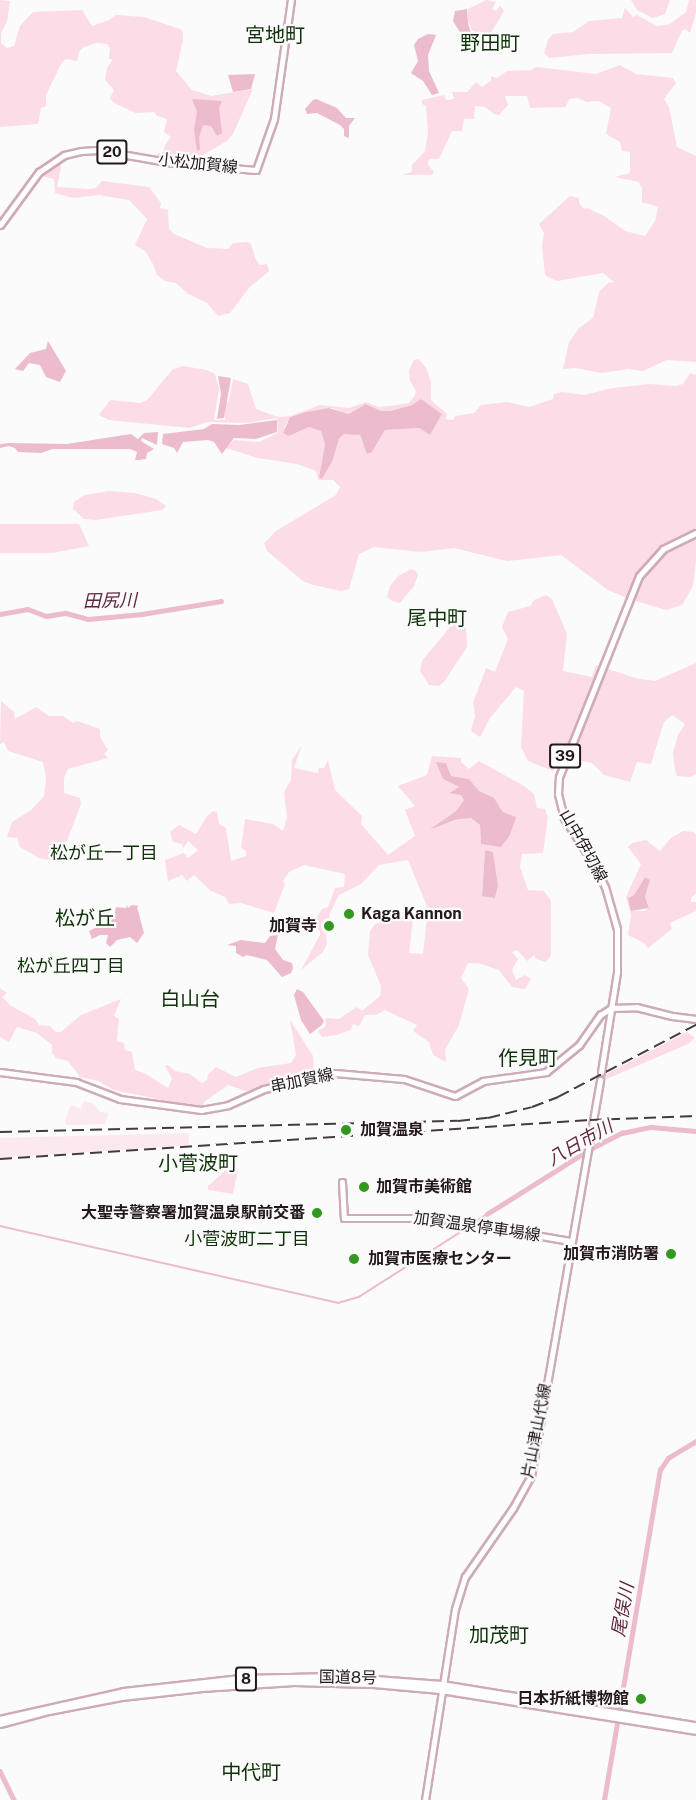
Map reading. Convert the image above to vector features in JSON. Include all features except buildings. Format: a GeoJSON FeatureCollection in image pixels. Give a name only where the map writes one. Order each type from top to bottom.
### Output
{"type":"FeatureCollection","features":[{"type":"Feature","properties":{"kind":"highway","name":"国道8号"},"geometry":{"type":"LineString","coordinates":[[0,1720],[124,1692],[241,1679],[357,1677],[696,1726]]}},
{"type":"Feature","properties":{"kind":"highway","name":"国道8号"},"geometry":{"type":"LineString","coordinates":[[0,1724],[96,1702],[207,1687],[294,1682],[442,1688]]}},
{"type":"Feature","properties":{"kind":"highway","name":"国道8号"},"geometry":{"type":"LineString","coordinates":[[618,1716],[696,1731]]}},
{"type":"Feature","properties":{"kind":"main road","name":"小松加賀線"},"geometry":{"type":"LineString","coordinates":[[0,225],[39,172],[51,162],[70,153],[90,150],[172,163],[256,170],[274,119],[291,0]]}},
{"type":"Feature","properties":{"kind":"main road","name":"山中伊切線"},"geometry":{"type":"LineString","coordinates":[[611,1008],[618,958],[613,910],[594,864],[564,818],[558,794],[559,777],[639,576],[663,549],[696,533]]}},
{"type":"Feature","properties":{"kind":"main road"},"geometry":{"type":"LineString","coordinates":[[601,1072],[611,1008],[636,1007],[696,1019]]}},
{"type":"Feature","properties":{"kind":"main road","name":"串加賀線"},"geometry":{"type":"LineString","coordinates":[[0,1072],[76,1082],[120,1099],[201,1110],[228,1105],[264,1089],[335,1073],[404,1079],[455,1096],[483,1081],[546,1072],[578,1046],[600,1015],[611,1008]]}},
{"type":"Feature","properties":{"kind":"main road","name":"片山津山代線"},"geometry":{"type":"LineString","coordinates":[[424,1800],[455,1609],[465,1577],[513,1508],[531,1476],[570,1241],[600,1080]]}},
{"type":"Feature","properties":{"kind":"main road","name":"加賀温泉停車場線"},"geometry":{"type":"LineString","coordinates":[[345,1182],[345,1218],[420,1217],[570,1241]]}},
{"type":"Feature","properties":{"kind":"shaded area"},"geometry":{"type":"Polygon","coordinates":[[[0,0],[10,1],[7,22],[1,33],[1,43],[7,48],[14,46],[20,26],[33,12],[82,10],[92,26],[116,15],[144,17],[180,29],[183,32],[183,40],[176,71],[192,90],[211,96],[253,89],[233,134],[227,141],[191,162],[156,157],[158,153],[163,153],[171,137],[164,132],[167,119],[157,116],[154,112],[136,113],[114,103],[110,98],[114,90],[105,80],[107,68],[113,59],[109,59],[110,48],[107,44],[96,43],[84,47],[79,52],[77,61],[66,59],[62,62],[46,95],[46,106],[41,108],[38,124],[0,127],[0,0]]]}},
{"type":"Feature","properties":{"kind":"shaded area"},"geometry":{"type":"Polygon","coordinates":[[[486,0],[496,2],[492,9],[496,11],[500,6],[504,11],[489,36],[484,32],[478,33],[472,30],[468,21],[468,9],[486,0]]]}},
{"type":"Feature","properties":{"kind":"shaded area"},"geometry":{"type":"Polygon","coordinates":[[[631,0],[670,0],[665,14],[653,18],[637,10],[631,0]]]}},
{"type":"Feature","properties":{"kind":"shaded area"},"geometry":{"type":"Polygon","coordinates":[[[689,0],[696,0],[696,13],[690,33],[685,29],[682,31],[672,53],[589,54],[549,58],[544,53],[548,40],[553,34],[573,32],[589,21],[622,18],[625,8],[633,17],[637,15],[657,26],[670,24],[686,12],[689,0]]]}},
{"type":"Feature","properties":{"kind":"shaded area"},"geometry":{"type":"Polygon","coordinates":[[[467,9],[473,40],[461,34],[453,21],[455,11],[467,9]]]}},
{"type":"Feature","properties":{"kind":"shaded area"},"geometry":{"type":"Polygon","coordinates":[[[428,34],[436,35],[428,55],[429,71],[439,93],[432,95],[423,81],[411,73],[418,61],[414,45],[418,39],[428,34]]]}},
{"type":"Feature","properties":{"kind":"shaded area"},"geometry":{"type":"Polygon","coordinates":[[[620,65],[636,74],[673,78],[676,83],[664,99],[669,107],[677,147],[696,156],[696,362],[667,360],[643,371],[628,369],[602,373],[575,368],[563,369],[569,342],[579,328],[593,318],[599,292],[608,283],[614,282],[603,273],[557,281],[545,275],[542,246],[544,233],[539,224],[570,196],[579,198],[579,203],[584,209],[587,208],[604,216],[625,231],[645,236],[655,221],[658,207],[642,202],[642,189],[639,182],[615,177],[630,173],[630,152],[622,151],[620,142],[606,134],[611,108],[599,101],[587,102],[577,98],[569,99],[566,107],[530,108],[527,96],[505,96],[508,105],[499,115],[485,107],[475,106],[474,119],[464,119],[462,131],[452,131],[439,159],[430,159],[427,164],[434,172],[432,175],[402,175],[412,172],[412,165],[425,151],[428,132],[426,106],[422,104],[422,100],[444,95],[446,100],[451,100],[454,98],[452,92],[467,92],[476,82],[482,87],[491,81],[491,76],[497,78],[507,71],[531,70],[537,67],[596,74],[620,65]]]}},
{"type":"Feature","properties":{"kind":"shaded area"},"geometry":{"type":"Polygon","coordinates":[[[255,74],[251,89],[233,92],[228,75],[255,74]]]}},
{"type":"Feature","properties":{"kind":"shaded area"},"geometry":{"type":"Polygon","coordinates":[[[192,99],[222,101],[219,108],[222,133],[217,136],[211,126],[203,125],[199,137],[200,149],[197,151],[194,129],[197,112],[192,99]]]}},
{"type":"Feature","properties":{"kind":"shaded area"},"geometry":{"type":"Polygon","coordinates":[[[316,99],[337,108],[346,118],[355,118],[349,126],[349,138],[344,136],[344,129],[340,125],[317,113],[307,114],[305,109],[316,99]]]}},
{"type":"Feature","properties":{"kind":"shaded area"},"geometry":{"type":"Polygon","coordinates":[[[59,160],[61,167],[57,187],[90,189],[96,188],[102,181],[149,187],[161,203],[160,208],[168,210],[169,229],[174,234],[207,248],[228,249],[233,243],[248,242],[251,244],[256,260],[260,265],[267,264],[269,271],[249,288],[230,313],[218,316],[207,303],[188,294],[176,283],[165,281],[157,275],[145,251],[135,245],[147,219],[129,200],[99,195],[74,198],[55,193],[54,179],[40,176],[59,160]]]}},
{"type":"Feature","properties":{"kind":"shaded area"},"geometry":{"type":"Polygon","coordinates":[[[48,341],[66,371],[60,382],[46,377],[40,365],[29,363],[23,371],[15,369],[30,353],[46,349],[48,341]]]}},
{"type":"Feature","properties":{"kind":"shaded area"},"geometry":{"type":"Polygon","coordinates":[[[419,359],[426,368],[431,382],[431,400],[447,414],[445,419],[453,420],[455,416],[474,413],[481,405],[507,402],[529,407],[553,399],[554,394],[562,392],[584,395],[613,388],[650,384],[675,386],[683,384],[690,373],[696,375],[696,561],[693,586],[682,605],[666,610],[629,599],[608,590],[561,555],[507,561],[454,548],[421,552],[374,547],[359,554],[349,589],[341,591],[313,585],[303,581],[267,551],[264,543],[276,531],[336,495],[340,487],[333,480],[318,480],[316,471],[297,464],[258,458],[226,448],[234,440],[259,442],[278,433],[277,418],[246,423],[207,422],[190,428],[109,420],[99,415],[110,400],[140,403],[147,400],[173,369],[183,366],[207,370],[215,374],[219,389],[214,420],[225,420],[224,408],[229,400],[233,379],[248,384],[256,409],[278,417],[290,416],[320,405],[349,408],[366,402],[379,407],[398,405],[409,403],[415,395],[416,391],[410,381],[409,370],[414,360],[419,359]],[[421,399],[412,405],[390,411],[381,411],[367,404],[346,414],[333,408],[321,409],[291,416],[284,427],[289,436],[309,427],[319,429],[323,434],[325,444],[319,477],[323,478],[332,462],[339,439],[344,434],[359,434],[363,444],[372,452],[385,430],[419,428],[430,435],[442,414],[421,399]]]}},
{"type":"Feature","properties":{"kind":"shaded area"},"geometry":{"type":"Polygon","coordinates":[[[218,376],[231,378],[224,418],[217,419],[221,394],[218,376]]]}},
{"type":"Feature","properties":{"kind":"shaded area"},"geometry":{"type":"Polygon","coordinates":[[[421,399],[442,414],[430,435],[419,428],[385,430],[372,452],[367,454],[360,435],[344,434],[339,439],[332,462],[322,479],[319,477],[325,444],[321,431],[309,427],[289,436],[283,433],[290,417],[306,412],[329,408],[348,414],[366,404],[381,411],[390,411],[412,405],[421,399]]]}},
{"type":"Feature","properties":{"kind":"shaded area"},"geometry":{"type":"Polygon","coordinates":[[[277,420],[277,432],[256,439],[234,438],[222,454],[214,442],[208,440],[183,442],[177,453],[174,448],[162,444],[163,434],[204,429],[212,424],[239,425],[277,420]]]}},
{"type":"Feature","properties":{"kind":"shaded area"},"geometry":{"type":"Polygon","coordinates":[[[158,432],[157,445],[142,438],[141,441],[154,449],[147,453],[146,459],[139,460],[135,460],[137,452],[130,449],[53,449],[41,453],[18,452],[9,446],[0,448],[0,444],[9,443],[67,444],[131,434],[138,439],[144,433],[158,432]]]}},
{"type":"Feature","properties":{"kind":"shaded area"},"geometry":{"type":"Polygon","coordinates":[[[109,491],[135,493],[156,499],[166,506],[162,510],[96,520],[84,519],[73,509],[74,502],[85,495],[109,491]]]}},
{"type":"Feature","properties":{"kind":"shaded area"},"geometry":{"type":"Polygon","coordinates":[[[0,524],[79,524],[89,546],[53,553],[0,553],[0,524]]]}},
{"type":"Feature","properties":{"kind":"shaded area"},"geometry":{"type":"Polygon","coordinates":[[[411,569],[418,575],[414,586],[400,603],[392,601],[387,597],[390,586],[398,576],[411,569]]]}},
{"type":"Feature","properties":{"kind":"shaded area"},"geometry":{"type":"Polygon","coordinates":[[[546,595],[552,599],[567,634],[563,671],[592,677],[596,665],[635,678],[655,681],[696,663],[696,774],[690,777],[677,776],[673,753],[678,735],[685,724],[672,715],[664,722],[651,764],[637,762],[630,782],[604,775],[592,763],[569,758],[565,753],[561,753],[553,771],[528,761],[521,747],[524,691],[516,687],[490,718],[480,737],[471,731],[475,716],[473,703],[486,668],[495,672],[508,639],[502,627],[508,612],[530,606],[534,600],[546,595]]]}},
{"type":"Feature","properties":{"kind":"shaded area"},"geometry":{"type":"Polygon","coordinates":[[[459,623],[466,627],[467,647],[444,682],[439,686],[429,685],[420,671],[422,661],[450,627],[459,623]]]}},
{"type":"Feature","properties":{"kind":"shaded area"},"geometry":{"type":"Polygon","coordinates":[[[1,701],[14,712],[15,719],[36,707],[49,716],[63,716],[73,723],[77,721],[100,729],[100,737],[108,750],[104,754],[108,758],[68,769],[64,778],[64,793],[80,798],[81,804],[64,849],[64,863],[39,858],[20,847],[17,838],[7,837],[12,822],[31,810],[44,796],[46,779],[43,762],[8,751],[4,742],[0,744],[1,701]]]}},
{"type":"Feature","properties":{"kind":"shaded area"},"geometry":{"type":"Polygon","coordinates":[[[302,745],[294,768],[318,773],[319,768],[324,768],[328,760],[335,790],[362,816],[361,824],[388,855],[415,836],[405,810],[415,806],[398,786],[427,775],[432,756],[461,758],[461,762],[469,769],[479,761],[524,786],[534,794],[537,808],[545,809],[548,817],[543,853],[522,854],[520,867],[528,890],[544,891],[551,901],[551,955],[546,962],[536,959],[534,955],[527,961],[517,950],[512,952],[518,959],[512,970],[516,980],[525,975],[531,979],[525,989],[512,987],[499,970],[478,963],[468,963],[461,978],[469,989],[459,1025],[445,1050],[446,1062],[433,1055],[429,1042],[413,1031],[417,1025],[385,1010],[376,1015],[365,1015],[359,1026],[353,1024],[351,1030],[336,1035],[322,1037],[318,1031],[326,1026],[325,1018],[339,1019],[357,1007],[362,1011],[380,996],[381,986],[368,955],[370,931],[375,924],[414,911],[409,953],[423,954],[428,909],[408,860],[379,865],[361,884],[339,895],[329,915],[331,923],[328,921],[323,931],[326,934],[327,944],[323,952],[301,970],[320,935],[320,931],[311,926],[322,909],[328,907],[335,888],[344,887],[345,874],[304,865],[289,872],[283,881],[285,884],[274,913],[241,903],[229,904],[225,897],[211,891],[194,875],[187,881],[182,875],[168,881],[165,860],[184,853],[188,858],[198,850],[188,841],[183,848],[182,844],[173,842],[170,832],[179,825],[196,834],[207,816],[213,811],[217,812],[219,824],[226,828],[231,861],[246,856],[246,851],[241,848],[245,819],[273,824],[283,831],[287,818],[284,792],[291,780],[292,760],[302,745]],[[437,762],[443,779],[459,787],[450,792],[461,795],[464,800],[456,811],[429,830],[453,821],[471,818],[480,825],[481,844],[501,846],[510,835],[515,817],[503,812],[494,798],[479,791],[469,779],[451,776],[446,763],[437,762]],[[485,850],[482,895],[495,898],[498,888],[493,852],[485,850]]]}},
{"type":"Feature","properties":{"kind":"shaded area"},"geometry":{"type":"Polygon","coordinates":[[[436,762],[446,763],[451,776],[469,779],[479,791],[494,798],[503,812],[516,817],[510,835],[501,847],[481,844],[480,825],[471,818],[455,820],[429,830],[456,811],[464,800],[461,795],[449,793],[459,787],[443,779],[436,762]]]}},
{"type":"Feature","properties":{"kind":"shaded area"},"geometry":{"type":"Polygon","coordinates":[[[683,831],[693,832],[696,835],[696,893],[691,898],[691,902],[696,902],[696,911],[670,923],[672,929],[648,948],[644,943],[628,935],[631,915],[626,897],[641,864],[628,847],[632,843],[646,840],[660,851],[671,838],[683,831]],[[645,877],[634,895],[629,897],[632,911],[645,911],[649,907],[645,897],[650,880],[645,877]]]}},
{"type":"Feature","properties":{"kind":"shaded area"},"geometry":{"type":"Polygon","coordinates":[[[485,850],[493,852],[498,886],[495,898],[482,896],[485,850]]]}},
{"type":"Feature","properties":{"kind":"shaded area"},"geometry":{"type":"Polygon","coordinates":[[[645,877],[650,880],[645,897],[649,908],[631,911],[628,898],[634,895],[645,877]]]}},
{"type":"Feature","properties":{"kind":"shaded area"},"geometry":{"type":"Polygon","coordinates":[[[127,905],[128,908],[132,905],[139,906],[137,907],[144,933],[137,943],[130,937],[117,940],[110,947],[106,943],[108,935],[100,935],[92,939],[89,931],[113,919],[116,907],[126,908],[127,905]]]}},
{"type":"Feature","properties":{"kind":"shaded area"},"geometry":{"type":"Polygon","coordinates":[[[278,935],[275,949],[283,960],[292,963],[293,968],[291,973],[282,977],[267,960],[247,955],[243,957],[236,953],[236,946],[227,945],[241,940],[265,943],[270,936],[278,935]]]}},
{"type":"Feature","properties":{"kind":"shaded area"},"geometry":{"type":"Polygon","coordinates":[[[0,988],[7,993],[2,997],[10,1005],[35,1019],[39,1025],[50,1026],[56,1032],[61,1032],[81,1015],[121,999],[114,1016],[119,1019],[117,1041],[124,1043],[125,1050],[132,1052],[135,1070],[168,1088],[172,1079],[165,1066],[168,1065],[175,1071],[190,1074],[202,1083],[216,1067],[236,1077],[258,1068],[291,1063],[296,1055],[290,1020],[313,1056],[314,1072],[309,1077],[246,1091],[228,1085],[204,1102],[202,1108],[114,1090],[98,1081],[80,1077],[68,1061],[56,1058],[52,1053],[52,1045],[37,1033],[17,1027],[9,1042],[0,1037],[0,988]]]}},
{"type":"Feature","properties":{"kind":"shaded area"},"geometry":{"type":"Polygon","coordinates":[[[297,989],[303,992],[324,1021],[310,1034],[301,1020],[294,995],[297,989]]]}},
{"type":"Feature","properties":{"kind":"shaded area"},"geometry":{"type":"Polygon","coordinates":[[[687,1032],[695,1038],[688,1044],[604,1080],[605,1075],[687,1032]]]}},
{"type":"Feature","properties":{"kind":"shaded area"},"geometry":{"type":"Polygon","coordinates":[[[84,1101],[94,1104],[100,1112],[108,1113],[105,1124],[66,1125],[65,1120],[71,1105],[81,1109],[84,1101]]]}},
{"type":"Feature","properties":{"kind":"shaded area"},"geometry":{"type":"Polygon","coordinates":[[[189,1133],[189,1145],[0,1158],[0,1138],[189,1133]]]}},
{"type":"Feature","properties":{"kind":"shaded area"},"geometry":{"type":"Polygon","coordinates":[[[229,1167],[238,1169],[233,1194],[208,1190],[208,1186],[229,1167]]]}},
{"type":"Feature","properties":{"kind":"waterway","name":"田尻川"},"geometry":{"type":"LineString","coordinates":[[0,614],[28,609],[46,616],[66,613],[88,619],[142,614],[221,601]]}},
{"type":"Feature","properties":{"kind":"waterway","name":"八日市川"},"geometry":{"type":"LineString","coordinates":[[487,1214],[592,1148],[622,1133],[651,1127],[696,1131]]}},
{"type":"Feature","properties":{"kind":"waterway"},"geometry":{"type":"LineString","coordinates":[[474,1223],[487,1214]]}},
{"type":"Feature","properties":{"kind":"waterway"},"geometry":{"type":"LineString","coordinates":[[0,1226],[338,1303],[359,1297],[470,1226]]}},
{"type":"Feature","properties":{"kind":"waterway","name":"尾俣川"},"geometry":{"type":"LineString","coordinates":[[604,1800],[660,1470],[668,1458],[696,1441]]}},
{"type":"Feature","properties":{"kind":"waterway"},"geometry":{"type":"LineString","coordinates":[[0,1771],[14,1800]]}},
{"type":"Feature","properties":{"kind":"railway"},"geometry":{"type":"LineString","coordinates":[[0,1132],[458,1121],[488,1118],[532,1107],[558,1097],[696,1025]]}},
{"type":"Feature","properties":{"kind":"railway"},"geometry":{"type":"LineString","coordinates":[[0,1159],[590,1120],[696,1116]]}},
{"type":"Feature","properties":{"kind":"place","name":"Kaga Kannon"},"geometry":{"type":"Point","coordinates":[349,914]}},
{"type":"Feature","properties":{"kind":"place","name":"加賀寺"},"geometry":{"type":"Point","coordinates":[329,926]}},
{"type":"Feature","properties":{"kind":"place","name":"加賀温泉"},"geometry":{"type":"Point","coordinates":[346,1130]}},
{"type":"Feature","properties":{"kind":"place","name":"加賀市美術館"},"geometry":{"type":"Point","coordinates":[364,1187]}},
{"type":"Feature","properties":{"kind":"place","name":"大聖寺警察署加賀温泉駅前交番"},"geometry":{"type":"Point","coordinates":[317,1213]}},
{"type":"Feature","properties":{"kind":"place","name":"加賀市消防署"},"geometry":{"type":"Point","coordinates":[671,1254]}},
{"type":"Feature","properties":{"kind":"place","name":"加賀市医療センター"},"geometry":{"type":"Point","coordinates":[354,1259]}},
{"type":"Feature","properties":{"kind":"place","name":"日本折紙博物館"},"geometry":{"type":"Point","coordinates":[641,1699]}},
{"type":"Feature","properties":{"kind":"district","name":"宮地町"},"geometry":{"type":"Point","coordinates":[275,35]}},
{"type":"Feature","properties":{"kind":"district","name":"野田町"},"geometry":{"type":"Point","coordinates":[490,43]}},
{"type":"Feature","properties":{"kind":"district","name":"尾中町"},"geometry":{"type":"Point","coordinates":[437,618]}},
{"type":"Feature","properties":{"kind":"district","name":"松が丘一丁目"},"geometry":{"type":"Point","coordinates":[104,853]}},
{"type":"Feature","properties":{"kind":"district","name":"松が丘"},"geometry":{"type":"Point","coordinates":[85,918]}},
{"type":"Feature","properties":{"kind":"district","name":"松が丘四丁目"},"geometry":{"type":"Point","coordinates":[71,966]}},
{"type":"Feature","properties":{"kind":"district","name":"白山台"},"geometry":{"type":"Point","coordinates":[190,999]}},
{"type":"Feature","properties":{"kind":"district","name":"作見町"},"geometry":{"type":"Point","coordinates":[528,1058]}},
{"type":"Feature","properties":{"kind":"district","name":"小菅波町"},"geometry":{"type":"Point","coordinates":[198,1163]}},
{"type":"Feature","properties":{"kind":"district","name":"小菅波町二丁目"},"geometry":{"type":"Point","coordinates":[247,1239]}},
{"type":"Feature","properties":{"kind":"district","name":"加茂町"},"geometry":{"type":"Point","coordinates":[499,1635]}},
{"type":"Feature","properties":{"kind":"district","name":"中代町"},"geometry":{"type":"Point","coordinates":[251,1772]}}]}
